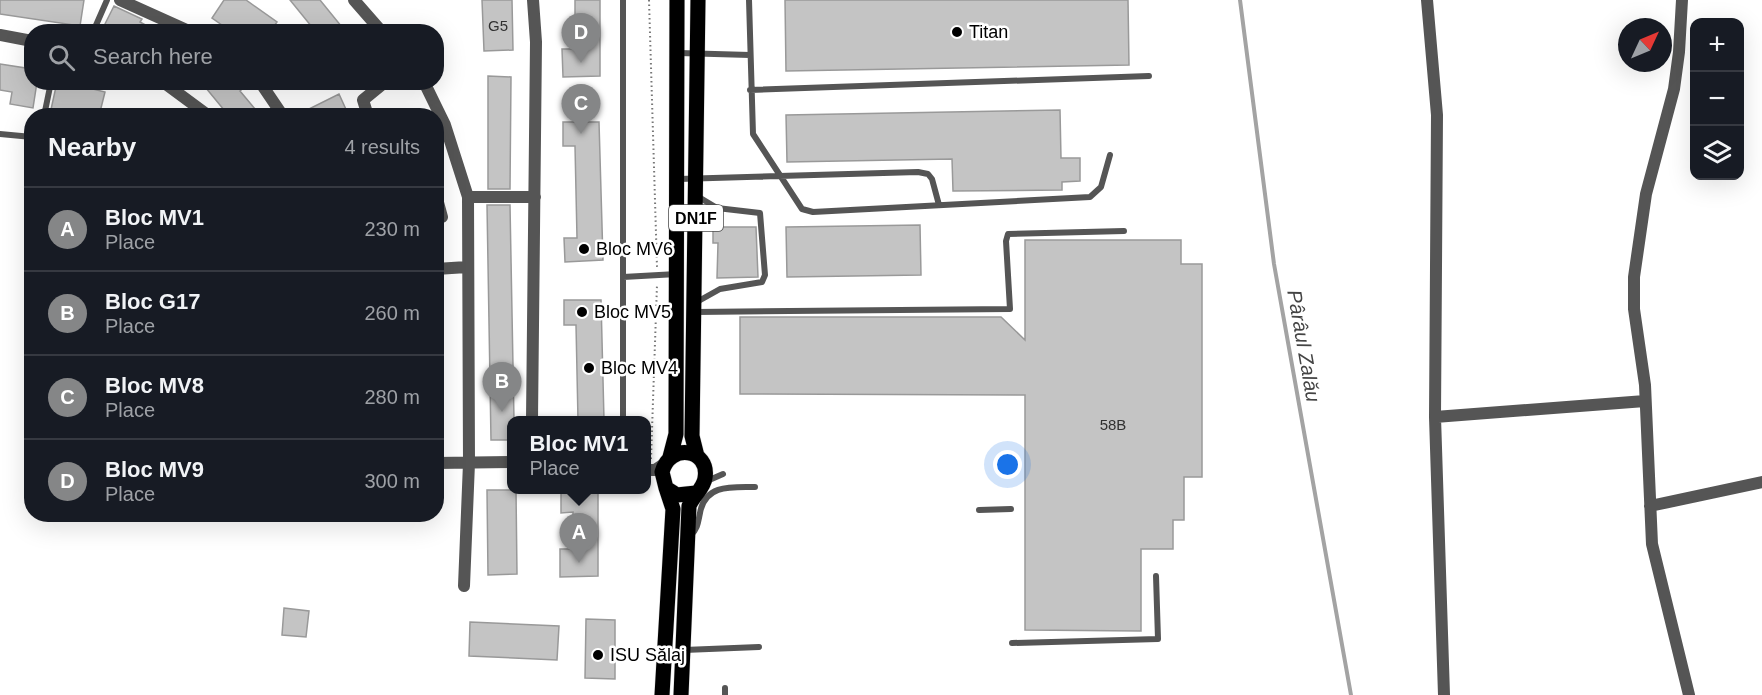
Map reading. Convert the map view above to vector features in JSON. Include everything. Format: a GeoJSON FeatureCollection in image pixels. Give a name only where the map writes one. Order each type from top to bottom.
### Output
{"type":"FeatureCollection","features":[{"type":"Feature","properties":{"kind":"main road","name":"DN1F"},"geometry":{"type":"LineString","coordinates":[[662,692],[673,509],[660,472],[676,434],[679,179],[677,0]]}},
{"type":"Feature","properties":{"kind":"main road","name":"DN1F"},"geometry":{"type":"LineString","coordinates":[[681,692],[689,506],[706,475],[692,436],[698,0]]}},
{"type":"Feature","properties":{"kind":"main road"},"geometry":{"type":"LineString","coordinates":[[699,489],[683,496],[660,472],[683,452],[700,460]]}},
{"type":"Feature","properties":{"kind":"main road"},"geometry":{"type":"LineString","coordinates":[[662,692],[681,692]]}},
{"type":"Feature","properties":{"kind":"street"},"geometry":{"type":"LineString","coordinates":[[120,0],[173,24]]}},
{"type":"Feature","properties":{"kind":"street"},"geometry":{"type":"LineString","coordinates":[[354,0],[376,24]]}},
{"type":"Feature","properties":{"kind":"street"},"geometry":{"type":"LineString","coordinates":[[368,0],[369,15]]}},
{"type":"Feature","properties":{"kind":"street"},"geometry":{"type":"LineString","coordinates":[[532,416],[536,42],[533,0]]}},
{"type":"Feature","properties":{"kind":"street"},"geometry":{"type":"LineString","coordinates":[[1427,0],[1437,115],[1435,417],[1444,695]]}},
{"type":"Feature","properties":{"kind":"street"},"geometry":{"type":"LineString","coordinates":[[1682,0],[1674,89],[1646,194],[1634,277],[1634,309],[1645,401],[1652,544],[1689,695]]}},
{"type":"Feature","properties":{"kind":"street"},"geometry":{"type":"LineString","coordinates":[[0,35],[24,40]]}},
{"type":"Feature","properties":{"kind":"street"},"geometry":{"type":"LineString","coordinates":[[174,90],[198,108]]}},
{"type":"Feature","properties":{"kind":"street"},"geometry":{"type":"LineString","coordinates":[[265,90],[278,108]]}},
{"type":"Feature","properties":{"kind":"street"},"geometry":{"type":"LineString","coordinates":[[366,108],[363,100],[375,90]]}},
{"type":"Feature","properties":{"kind":"street"},"geometry":{"type":"LineString","coordinates":[[427,90],[434,108]]}},
{"type":"Feature","properties":{"kind":"street"},"geometry":{"type":"LineString","coordinates":[[444,135],[468,197],[469,463],[464,586]]}},
{"type":"Feature","properties":{"kind":"street"},"geometry":{"type":"LineString","coordinates":[[468,197],[535,197]]}},
{"type":"Feature","properties":{"kind":"street"},"geometry":{"type":"LineString","coordinates":[[444,268],[467,267]]}},
{"type":"Feature","properties":{"kind":"street"},"geometry":{"type":"LineString","coordinates":[[1435,417],[1645,401]]}},
{"type":"Feature","properties":{"kind":"street"},"geometry":{"type":"LineString","coordinates":[[444,463],[507,462]]}},
{"type":"Feature","properties":{"kind":"street"},"geometry":{"type":"LineString","coordinates":[[1650,506],[1762,482]]}},
{"type":"Feature","properties":{"kind":"lane"},"geometry":{"type":"LineString","coordinates":[[96,24],[107,0]]}},
{"type":"Feature","properties":{"kind":"lane"},"geometry":{"type":"LineString","coordinates":[[623,0],[623,416]]}},
{"type":"Feature","properties":{"kind":"lane"},"geometry":{"type":"LineString","coordinates":[[749,0],[753,134],[802,209],[813,212],[1090,197],[1101,187],[1110,155]]}},
{"type":"Feature","properties":{"kind":"lane"},"geometry":{"type":"LineString","coordinates":[[678,53],[750,56]]}},
{"type":"Feature","properties":{"kind":"lane"},"geometry":{"type":"LineString","coordinates":[[750,90],[1149,75]]}},
{"type":"Feature","properties":{"kind":"lane"},"geometry":{"type":"LineString","coordinates":[[46,108],[49,90]]}},
{"type":"Feature","properties":{"kind":"lane"},"geometry":{"type":"LineString","coordinates":[[0,134],[24,136]]}},
{"type":"Feature","properties":{"kind":"lane"},"geometry":{"type":"LineString","coordinates":[[679,179],[778,175],[928,174],[932,179],[939,205]]}},
{"type":"Feature","properties":{"kind":"lane"},"geometry":{"type":"LineString","coordinates":[[695,307],[720,289],[762,282],[765,275],[760,213],[717,208],[696,195]]}},
{"type":"Feature","properties":{"kind":"lane"},"geometry":{"type":"LineString","coordinates":[[695,307],[1010,309],[1006,241],[1008,234],[1124,231]]}},
{"type":"Feature","properties":{"kind":"lane"},"geometry":{"type":"LineString","coordinates":[[623,277],[677,274]]}},
{"type":"Feature","properties":{"kind":"lane"},"geometry":{"type":"LineString","coordinates":[[688,537],[698,527],[702,504],[711,493],[726,487],[755,487]]}},
{"type":"Feature","properties":{"kind":"lane"},"geometry":{"type":"LineString","coordinates":[[979,510],[1011,509]]}},
{"type":"Feature","properties":{"kind":"lane"},"geometry":{"type":"LineString","coordinates":[[1012,643],[1158,639],[1156,576]]}},
{"type":"Feature","properties":{"kind":"lane"},"geometry":{"type":"LineString","coordinates":[[682,650],[759,647]]}},
{"type":"Feature","properties":{"kind":"path"},"geometry":{"type":"LineString","coordinates":[[650,0],[660,472]]}},
{"type":"Feature","properties":{"kind":"building"},"geometry":{"type":"Polygon","coordinates":[[[0,0],[84,0],[80,24],[0,14],[0,0]]]}},
{"type":"Feature","properties":{"kind":"building"},"geometry":{"type":"Polygon","coordinates":[[[224,0],[246,0],[277,22],[276,24],[221,24],[212,18],[224,0]]]}},
{"type":"Feature","properties":{"kind":"building"},"geometry":{"type":"Polygon","coordinates":[[[290,0],[320,0],[340,24],[310,24],[290,0]]]}},
{"type":"Feature","properties":{"kind":"building"},"geometry":{"type":"Polygon","coordinates":[[[482,0],[512,0],[513,50],[484,51],[482,0]]]}},
{"type":"Feature","properties":{"kind":"building"},"geometry":{"type":"Polygon","coordinates":[[[575,0],[600,0],[600,76],[563,77],[562,49],[575,49],[575,0]]]}},
{"type":"Feature","properties":{"kind":"building","name":"Titan"},"geometry":{"type":"Polygon","coordinates":[[[785,0],[1128,0],[1129,65],[786,71],[785,0]]]}},
{"type":"Feature","properties":{"kind":"building"},"geometry":{"type":"Polygon","coordinates":[[[114,6],[142,19],[140,22],[144,24],[105,24],[114,6]]]}},
{"type":"Feature","properties":{"kind":"building"},"geometry":{"type":"Polygon","coordinates":[[[0,64],[24,68],[24,90],[36,90],[33,108],[10,104],[12,92],[0,90],[0,64]]]}},
{"type":"Feature","properties":{"kind":"building"},"geometry":{"type":"Polygon","coordinates":[[[488,76],[511,77],[510,189],[488,189],[488,76]]]}},
{"type":"Feature","properties":{"kind":"building"},"geometry":{"type":"Polygon","coordinates":[[[55,90],[105,92],[101,108],[51,108],[55,90]]]}},
{"type":"Feature","properties":{"kind":"building"},"geometry":{"type":"Polygon","coordinates":[[[208,90],[241,90],[254,108],[222,108],[208,90]]]}},
{"type":"Feature","properties":{"kind":"building"},"geometry":{"type":"Polygon","coordinates":[[[339,94],[345,108],[311,108],[339,94]]]}},
{"type":"Feature","properties":{"kind":"building"},"geometry":{"type":"Polygon","coordinates":[[[1060,110],[1061,158],[1080,158],[1080,181],[1062,182],[1062,190],[953,191],[952,159],[787,162],[786,115],[1060,110]]]}},
{"type":"Feature","properties":{"kind":"building"},"geometry":{"type":"Polygon","coordinates":[[[563,122],[599,122],[603,260],[565,262],[564,238],[577,238],[575,146],[563,146],[563,122]]]}},
{"type":"Feature","properties":{"kind":"building"},"geometry":{"type":"Polygon","coordinates":[[[487,205],[510,205],[514,416],[507,416],[507,440],[491,440],[487,205]]]}},
{"type":"Feature","properties":{"kind":"building"},"geometry":{"type":"Polygon","coordinates":[[[920,225],[921,275],[787,277],[786,227],[920,225]]]}},
{"type":"Feature","properties":{"kind":"building"},"geometry":{"type":"Polygon","coordinates":[[[713,227],[756,227],[758,277],[717,278],[718,243],[713,243],[713,227]]]}},
{"type":"Feature","properties":{"kind":"building"},"geometry":{"type":"Polygon","coordinates":[[[1025,240],[1181,240],[1181,264],[1202,264],[1202,477],[1184,477],[1184,520],[1173,520],[1173,549],[1141,549],[1141,631],[1025,630],[1025,395],[740,394],[740,317],[1001,317],[1025,340],[1025,240]]]}},
{"type":"Feature","properties":{"kind":"building"},"geometry":{"type":"Polygon","coordinates":[[[564,300],[601,300],[604,416],[578,416],[576,325],[564,325],[564,300]]]}},
{"type":"Feature","properties":{"kind":"building"},"geometry":{"type":"Polygon","coordinates":[[[487,490],[507,490],[507,494],[516,494],[517,574],[488,575],[487,490]]]}},
{"type":"Feature","properties":{"kind":"building"},"geometry":{"type":"Polygon","coordinates":[[[561,494],[598,494],[598,576],[560,577],[560,549],[573,549],[573,512],[561,513],[561,494]]]}},
{"type":"Feature","properties":{"kind":"building"},"geometry":{"type":"Polygon","coordinates":[[[284,608],[309,611],[306,637],[282,635],[284,608]]]}},
{"type":"Feature","properties":{"kind":"building"},"geometry":{"type":"Polygon","coordinates":[[[586,619],[615,620],[615,679],[585,678],[586,619]]]}},
{"type":"Feature","properties":{"kind":"building"},"geometry":{"type":"Polygon","coordinates":[[[470,622],[559,626],[557,660],[469,656],[470,622]]]}},
{"type":"Feature","properties":{"kind":"waterway","name":"Pârâul Zalău"},"geometry":{"type":"LineString","coordinates":[[1240,0],[1274,264],[1351,695]]}},
{"type":"Feature","properties":{"kind":"place","name":"Titan"},"geometry":{"type":"Point","coordinates":[957,32]}},
{"type":"Feature","properties":{"kind":"place","name":"Bloc MV9"},"geometry":{"type":"Point","coordinates":[581,63]}},
{"type":"Feature","properties":{"kind":"place","name":"Bloc MV8"},"geometry":{"type":"Point","coordinates":[581,134]}},
{"type":"Feature","properties":{"kind":"place","name":"Bloc MV6"},"geometry":{"type":"Point","coordinates":[584,249]}},
{"type":"Feature","properties":{"kind":"place","name":"Bloc MV5"},"geometry":{"type":"Point","coordinates":[582,312]}},
{"type":"Feature","properties":{"kind":"place","name":"Bloc MV4"},"geometry":{"type":"Point","coordinates":[589,368]}},
{"type":"Feature","properties":{"kind":"place","name":"Bloc G17"},"geometry":{"type":"Point","coordinates":[502,412]}},
{"type":"Feature","properties":{"kind":"place","name":"Bloc MV1"},"geometry":{"type":"Point","coordinates":[579,563]}},
{"type":"Feature","properties":{"kind":"place","name":"ISU Sălaj"},"geometry":{"type":"Point","coordinates":[598,655]}}]}
